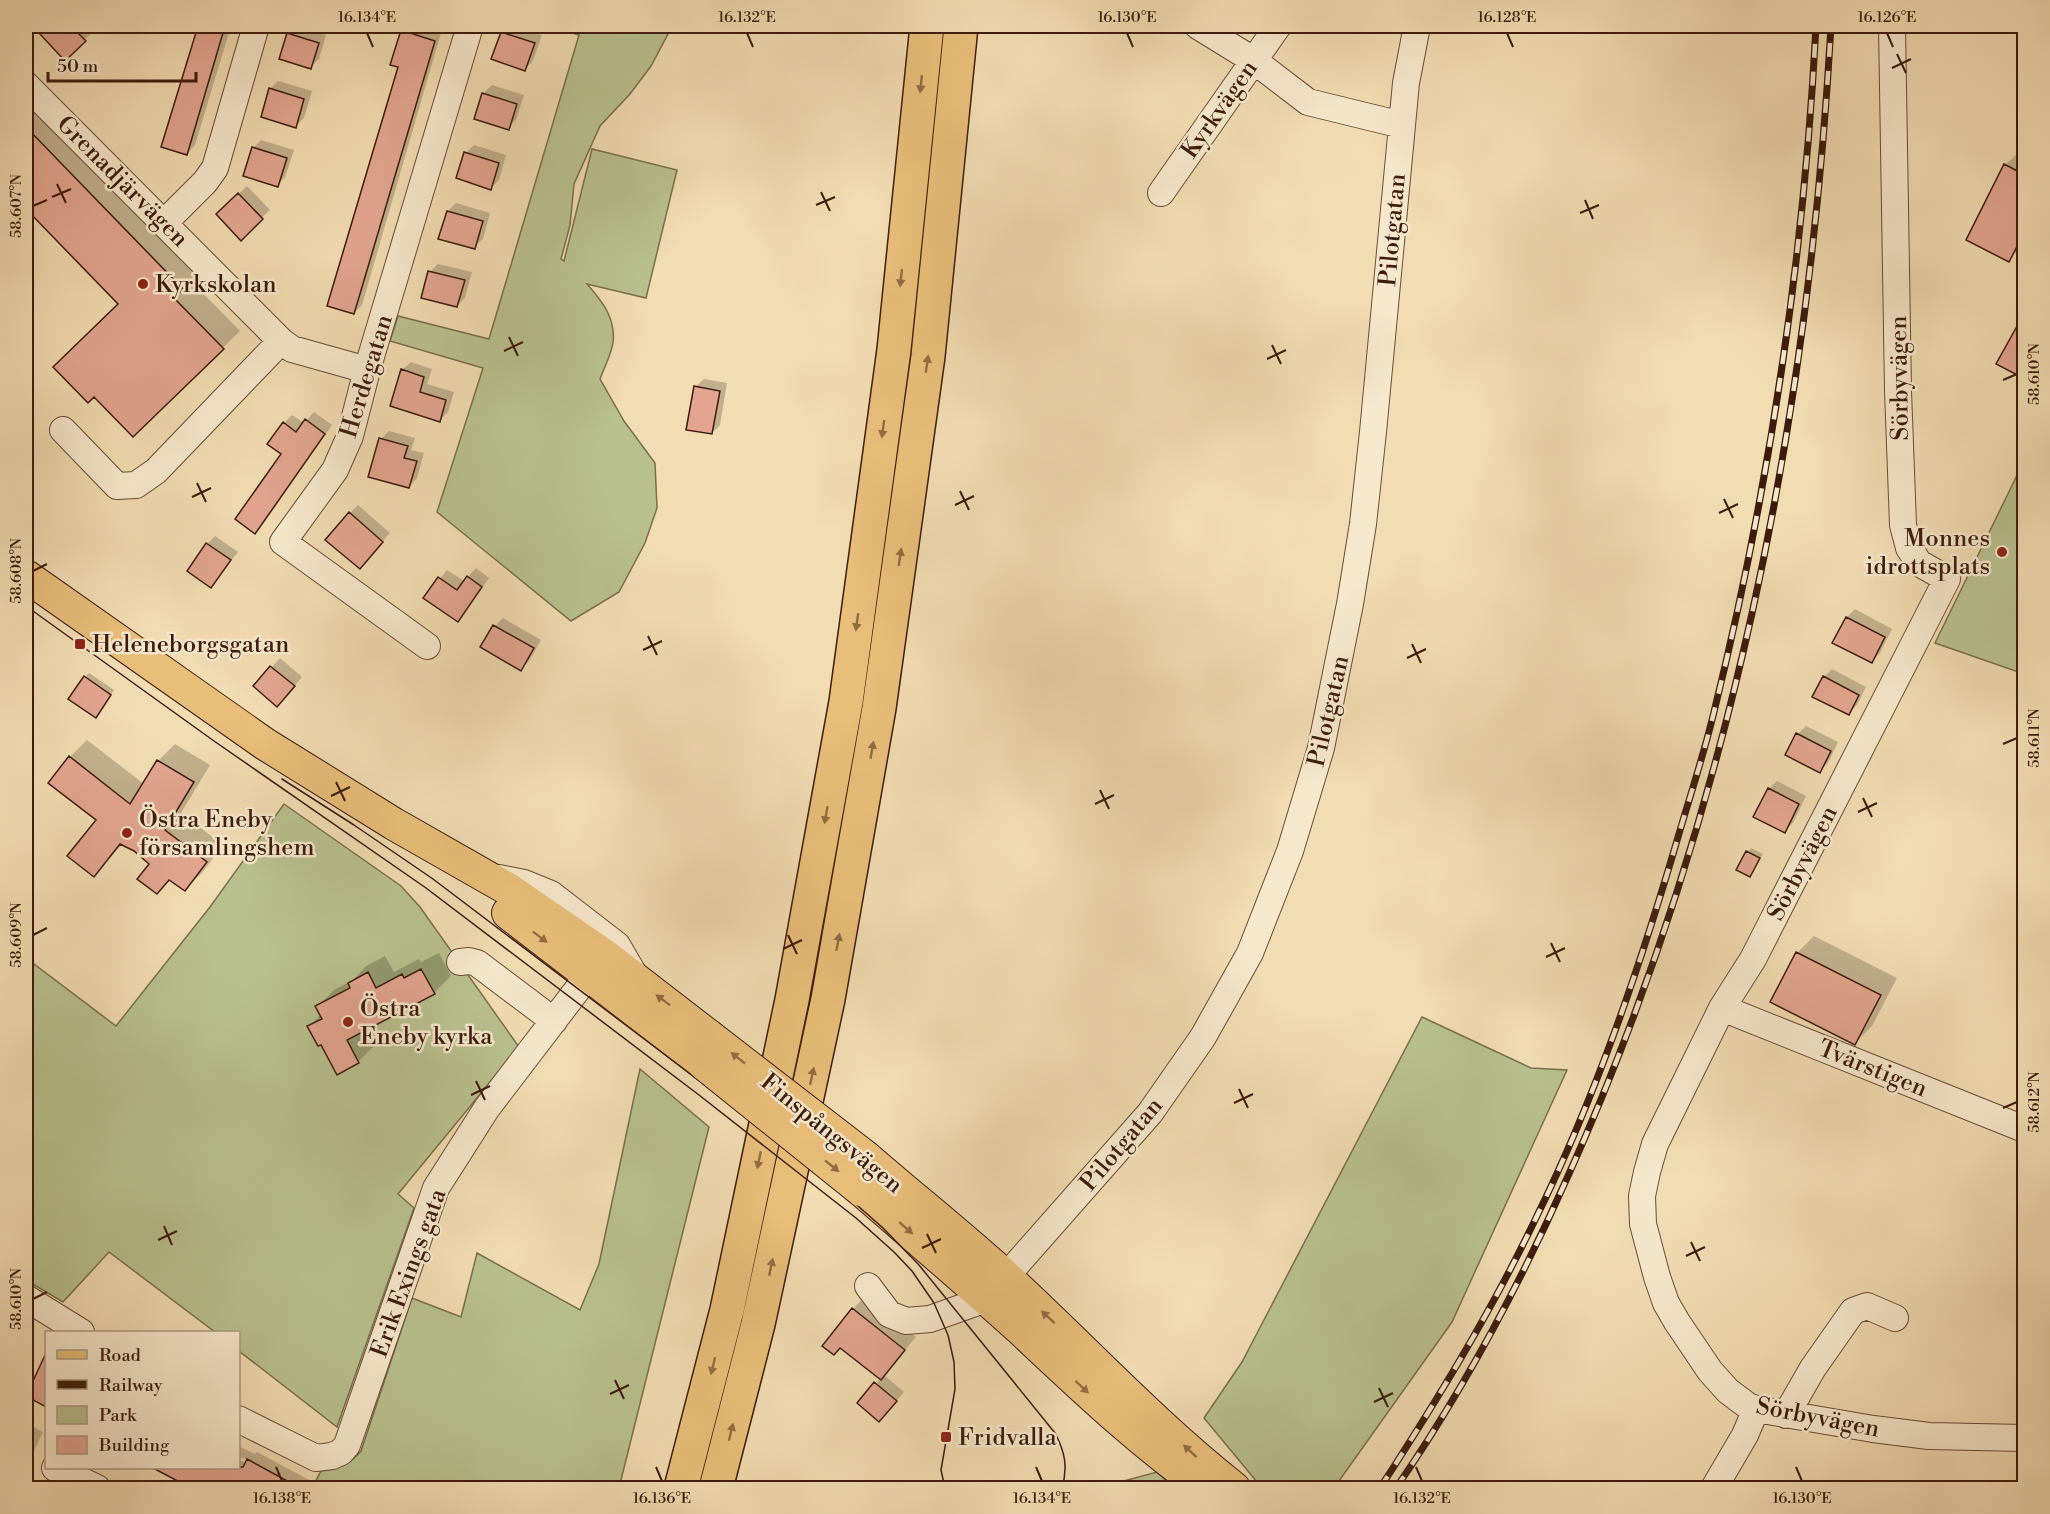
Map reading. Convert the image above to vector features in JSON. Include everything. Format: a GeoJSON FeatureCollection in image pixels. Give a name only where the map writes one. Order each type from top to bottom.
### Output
{"type":"FeatureCollection","features":[{"type":"Feature","properties":{"kind":"highway"},"geometry":{"type":"LineString","coordinates":[[681,1488],[727,1310],[776,1080],[846,702],[894,350],[927,26]]}},
{"type":"Feature","properties":{"kind":"highway"},"geometry":{"type":"LineString","coordinates":[[716,1488],[758,1324],[828,999],[879,708],[928,356],[961,26]]}},
{"type":"Feature","properties":{"kind":"main road","name":"Finspångsvägen"},"geometry":{"type":"LineString","coordinates":[[26,576],[264,744],[394,824],[508,889],[596,965],[638,981],[707,1050],[861,1190],[996,1288],[1148,1412],[1234,1488]]}},
{"type":"Feature","properties":{"kind":"main road","name":"Finspångsvägen"},"geometry":{"type":"LineString","coordinates":[[394,824],[596,965],[707,1050],[867,1158],[996,1288],[1113,1415],[1170,1464],[1205,1488]]}},
{"type":"Feature","properties":{"kind":"street"},"geometry":{"type":"LineString","coordinates":[[164,223],[205,182],[215,168],[256,26]]}},
{"type":"Feature","properties":{"kind":"street","name":"Herdegatan"},"geometry":{"type":"LineString","coordinates":[[427,646],[283,542],[335,470],[350,436],[367,370],[470,26]]}},
{"type":"Feature","properties":{"kind":"street"},"geometry":{"type":"LineString","coordinates":[[1198,26],[1253,60],[1308,102],[1402,125]]}},
{"type":"Feature","properties":{"kind":"street","name":"Kyrkvägen"},"geometry":{"type":"LineString","coordinates":[[1161,194],[1278,26]]}},
{"type":"Feature","properties":{"kind":"street","name":"Pilotgatan"},"geometry":{"type":"LineString","coordinates":[[996,1288],[1150,1113],[1184,1065],[1227,998],[1250,953],[1290,851],[1321,748],[1364,524],[1406,83],[1417,26]]}},
{"type":"Feature","properties":{"kind":"street","name":"Sörbyvägen"},"geometry":{"type":"LineString","coordinates":[[1892,26],[1898,391],[1903,525],[1909,548],[1918,562],[1947,579],[1753,959],[1722,1008],[1655,1144],[1642,1196],[1643,1224],[1666,1303],[1716,1378],[1728,1391],[1748,1406],[1929,1436],[2025,1438]]}},
{"type":"Feature","properties":{"kind":"street","name":"Grenadjärvägen"},"geometry":{"type":"LineString","coordinates":[[26,85],[281,341],[292,349],[367,370]]}},
{"type":"Feature","properties":{"kind":"street"},"geometry":{"type":"LineString","coordinates":[[63,430],[117,486],[136,485],[156,471],[281,341]]}},
{"type":"Feature","properties":{"kind":"street"},"geometry":{"type":"LineString","coordinates":[[484,875],[524,884],[550,894],[617,945],[638,981]]}},
{"type":"Feature","properties":{"kind":"street"},"geometry":{"type":"LineString","coordinates":[[460,962],[477,963],[554,1021]]}},
{"type":"Feature","properties":{"kind":"street","name":"Erik Exings gata"},"geometry":{"type":"LineString","coordinates":[[240,1420],[316,1458],[332,1456],[341,1452],[347,1445],[436,1188],[487,1108],[596,965]]}},
{"type":"Feature","properties":{"kind":"street","name":"Tvärstigen"},"geometry":{"type":"LineString","coordinates":[[1722,1008],[2025,1129]]}},
{"type":"Feature","properties":{"kind":"street"},"geometry":{"type":"LineString","coordinates":[[868,1286],[889,1314],[906,1321],[930,1319],[996,1288]]}},
{"type":"Feature","properties":{"kind":"street"},"geometry":{"type":"LineString","coordinates":[[26,1298],[79,1331]]}},
{"type":"Feature","properties":{"kind":"street"},"geometry":{"type":"LineString","coordinates":[[1786,1414],[1813,1368],[1853,1311],[1867,1306],[1895,1318]]}},
{"type":"Feature","properties":{"kind":"street"},"geometry":{"type":"LineString","coordinates":[[1714,1488],[1745,1435],[1756,1409]]}},
{"type":"Feature","properties":{"kind":"street"},"geometry":{"type":"LineString","coordinates":[[44,1488],[54,1469]]}},
{"type":"Feature","properties":{"kind":"street"},"geometry":{"type":"LineString","coordinates":[[59,1469],[96,1488]]}},
{"type":"Feature","properties":{"kind":"green space"},"geometry":{"type":"Polygon","coordinates":[[[550,26],[669,26],[669,32],[651,66],[630,94],[600,126],[574,184],[570,225],[561,259],[564,261],[592,149],[677,170],[646,298],[587,284],[603,304],[612,326],[612,348],[600,379],[624,421],[655,463],[657,508],[645,543],[619,592],[571,621],[437,512],[483,368],[390,341],[398,316],[489,339],[579,35],[550,26]]]}},
{"type":"Feature","properties":{"kind":"green space","name":"Monnes idrottsplats"},"geometry":{"type":"Polygon","coordinates":[[[2024,461],[2024,674],[1935,643],[2024,461]]]}},
{"type":"Feature","properties":{"kind":"green space"},"geometry":{"type":"Polygon","coordinates":[[[284,804],[401,886],[420,907],[519,1047],[398,1194],[414,1208],[337,1427],[240,1352],[240,1331],[214,1331],[109,1252],[63,1302],[26,1280],[26,958],[116,1026],[210,907],[284,804]]]}},
{"type":"Feature","properties":{"kind":"green space"},"geometry":{"type":"Polygon","coordinates":[[[1422,1017],[1531,1068],[1567,1070],[1452,1322],[1334,1488],[1262,1488],[1204,1418],[1242,1362],[1422,1017]]]}},
{"type":"Feature","properties":{"kind":"green space"},"geometry":{"type":"Polygon","coordinates":[[[640,1069],[709,1127],[619,1488],[312,1488],[321,1471],[343,1465],[361,1451],[412,1298],[461,1317],[477,1253],[580,1310],[599,1264],[640,1069]]]}},
{"type":"Feature","properties":{"kind":"green space"},"geometry":{"type":"Polygon","coordinates":[[[1157,1472],[1174,1488],[1089,1488],[1093,1481],[1120,1482],[1157,1472]]]}},
{"type":"Feature","properties":{"kind":"building"},"geometry":{"type":"Polygon","coordinates":[[[49,26],[71,26],[86,41],[65,61],[40,34],[49,26]]]}},
{"type":"Feature","properties":{"kind":"building"},"geometry":{"type":"Polygon","coordinates":[[[198,26],[225,26],[187,155],[161,147],[198,26]]]}},
{"type":"Feature","properties":{"kind":"building"},"geometry":{"type":"Polygon","coordinates":[[[401,30],[435,41],[354,314],[327,306],[398,67],[390,65],[401,30]]]}},
{"type":"Feature","properties":{"kind":"building"},"geometry":{"type":"Polygon","coordinates":[[[501,32],[535,43],[525,71],[491,59],[501,32]]]}},
{"type":"Feature","properties":{"kind":"building"},"geometry":{"type":"Polygon","coordinates":[[[287,33],[319,43],[311,69],[279,59],[287,33]]]}},
{"type":"Feature","properties":{"kind":"building"},"geometry":{"type":"Polygon","coordinates":[[[269,88],[304,99],[296,128],[261,117],[269,88]]]}},
{"type":"Feature","properties":{"kind":"building"},"geometry":{"type":"Polygon","coordinates":[[[482,93],[517,104],[509,130],[474,119],[482,93]]]}},
{"type":"Feature","properties":{"kind":"building","name":"Kyrkskolan"},"geometry":{"type":"Polygon","coordinates":[[[26,127],[183,289],[174,298],[224,349],[133,437],[94,397],[88,403],[53,367],[118,304],[26,209],[26,127]]]}},
{"type":"Feature","properties":{"kind":"building"},"geometry":{"type":"Polygon","coordinates":[[[252,147],[287,158],[278,187],[243,176],[252,147]]]}},
{"type":"Feature","properties":{"kind":"building"},"geometry":{"type":"Polygon","coordinates":[[[464,152],[499,163],[491,190],[456,178],[464,152]]]}},
{"type":"Feature","properties":{"kind":"building"},"geometry":{"type":"Polygon","coordinates":[[[2004,164],[2025,175],[2025,231],[2009,262],[1966,240],[2004,164]]]}},
{"type":"Feature","properties":{"kind":"building"},"geometry":{"type":"Polygon","coordinates":[[[238,193],[263,219],[241,241],[216,214],[238,193]]]}},
{"type":"Feature","properties":{"kind":"building"},"geometry":{"type":"Polygon","coordinates":[[[447,211],[483,221],[475,249],[438,239],[447,211]]]}},
{"type":"Feature","properties":{"kind":"building"},"geometry":{"type":"Polygon","coordinates":[[[428,271],[465,280],[457,307],[421,298],[428,271]]]}},
{"type":"Feature","properties":{"kind":"building"},"geometry":{"type":"Polygon","coordinates":[[[2025,312],[2025,379],[1996,364],[2025,312]]]}},
{"type":"Feature","properties":{"kind":"building"},"geometry":{"type":"Polygon","coordinates":[[[401,369],[424,377],[420,392],[446,400],[440,422],[390,406],[401,369]]]}},
{"type":"Feature","properties":{"kind":"building"},"geometry":{"type":"Polygon","coordinates":[[[694,386],[720,391],[712,434],[686,430],[694,386]]]}},
{"type":"Feature","properties":{"kind":"building"},"geometry":{"type":"Polygon","coordinates":[[[305,419],[325,434],[255,534],[235,519],[281,454],[267,444],[283,422],[296,432],[305,419]]]}},
{"type":"Feature","properties":{"kind":"building"},"geometry":{"type":"Polygon","coordinates":[[[379,438],[408,446],[404,458],[417,461],[409,488],[368,477],[379,438]]]}},
{"type":"Feature","properties":{"kind":"building"},"geometry":{"type":"Polygon","coordinates":[[[349,512],[383,542],[360,569],[325,540],[349,512]]]}},
{"type":"Feature","properties":{"kind":"building"},"geometry":{"type":"Polygon","coordinates":[[[206,543],[231,560],[211,588],[187,571],[206,543]]]}},
{"type":"Feature","properties":{"kind":"building"},"geometry":{"type":"Polygon","coordinates":[[[467,576],[482,587],[458,622],[423,598],[438,577],[457,590],[467,576]]]}},
{"type":"Feature","properties":{"kind":"building"},"geometry":{"type":"Polygon","coordinates":[[[1846,617],[1885,637],[1872,663],[1832,643],[1846,617]]]}},
{"type":"Feature","properties":{"kind":"building"},"geometry":{"type":"Polygon","coordinates":[[[493,625],[534,648],[521,671],[480,647],[493,625]]]}},
{"type":"Feature","properties":{"kind":"building"},"geometry":{"type":"Polygon","coordinates":[[[270,666],[295,686],[277,707],[253,686],[270,666]]]}},
{"type":"Feature","properties":{"kind":"building"},"geometry":{"type":"Polygon","coordinates":[[[84,676],[111,695],[96,718],[68,699],[84,676]]]}},
{"type":"Feature","properties":{"kind":"building"},"geometry":{"type":"Polygon","coordinates":[[[1823,676],[1859,695],[1849,715],[1812,697],[1823,676]]]}},
{"type":"Feature","properties":{"kind":"building"},"geometry":{"type":"Polygon","coordinates":[[[1796,733],[1831,751],[1820,773],[1785,755],[1796,733]]]}},
{"type":"Feature","properties":{"kind":"building","name":"Östra Eneby församlingshem"},"geometry":{"type":"Polygon","coordinates":[[[69,756],[130,804],[157,760],[194,782],[165,830],[207,862],[185,891],[169,880],[157,894],[137,879],[149,864],[134,851],[120,844],[94,877],[67,856],[96,820],[48,783],[69,756]]]}},
{"type":"Feature","properties":{"kind":"building"},"geometry":{"type":"Polygon","coordinates":[[[1768,788],[1799,804],[1785,833],[1753,817],[1768,788]]]}},
{"type":"Feature","properties":{"kind":"building"},"geometry":{"type":"Polygon","coordinates":[[[1746,851],[1760,858],[1750,877],[1736,870],[1746,851]]]}},
{"type":"Feature","properties":{"kind":"building"},"geometry":{"type":"Polygon","coordinates":[[[1796,952],[1881,995],[1855,1045],[1770,1002],[1796,952]]]}},
{"type":"Feature","properties":{"kind":"building","name":"Östra Eneby kyrka"},"geometry":{"type":"Polygon","coordinates":[[[421,969],[435,994],[347,1040],[359,1063],[337,1075],[321,1045],[318,1046],[307,1026],[322,1019],[315,1006],[350,988],[348,983],[368,972],[376,988],[402,974],[404,978],[421,969]]]}},
{"type":"Feature","properties":{"kind":"building"},"geometry":{"type":"Polygon","coordinates":[[[852,1308],[905,1350],[881,1380],[840,1348],[834,1355],[822,1346],[852,1308]]]}},
{"type":"Feature","properties":{"kind":"building"},"geometry":{"type":"Polygon","coordinates":[[[45,1355],[45,1406],[26,1396],[45,1355]]]}},
{"type":"Feature","properties":{"kind":"building"},"geometry":{"type":"Polygon","coordinates":[[[874,1382],[897,1401],[879,1422],[857,1403],[874,1382]]]}},
{"type":"Feature","properties":{"kind":"building"},"geometry":{"type":"Polygon","coordinates":[[[247,1459],[300,1488],[191,1488],[155,1469],[240,1469],[247,1459]]]}},
{"type":"Feature","properties":{"kind":"tram line"},"geometry":{"type":"LineString","coordinates":[[26,606],[214,741],[426,888],[699,1095],[856,1218],[894,1252],[912,1271],[934,1303],[948,1335],[954,1362],[955,1389],[941,1470],[945,1488]]}},
{"type":"Feature","properties":{"kind":"tram line"},"geometry":{"type":"LineString","coordinates":[[282,779],[433,879],[701,1082],[883,1228],[919,1265],[1055,1433],[1064,1460],[1065,1473],[1062,1488]]}},
{"type":"Feature","properties":{"kind":"railway"},"geometry":{"type":"LineString","coordinates":[[1380,1488],[1481,1323],[1518,1255],[1557,1172],[1617,1026],[1698,772],[1733,631],[1751,545],[1781,373],[1803,200],[1816,26]]}},
{"type":"Feature","properties":{"kind":"railway"},"geometry":{"type":"LineString","coordinates":[[1396,1488],[1444,1414],[1489,1336],[1568,1176],[1625,1039],[1674,900],[1717,758],[1752,613],[1781,468],[1803,321],[1820,173],[1831,26]]}},
{"type":"Feature","properties":{"kind":"place","name":"Kyrkskolan"},"geometry":{"type":"Point","coordinates":[143,284]}},
{"type":"Feature","properties":{"kind":"place","name":"Monnes idrottsplats"},"geometry":{"type":"Point","coordinates":[2002,552]}},
{"type":"Feature","properties":{"kind":"place","name":"Heleneborgsgatan"},"geometry":{"type":"Point","coordinates":[80,644]}},
{"type":"Feature","properties":{"kind":"place","name":"Östra Eneby församlingshem"},"geometry":{"type":"Point","coordinates":[127,833]}},
{"type":"Feature","properties":{"kind":"place","name":"Östra Eneby kyrka"},"geometry":{"type":"Point","coordinates":[348,1022]}},
{"type":"Feature","properties":{"kind":"place","name":"Fridvalla"},"geometry":{"type":"Point","coordinates":[946,1437]}}]}
